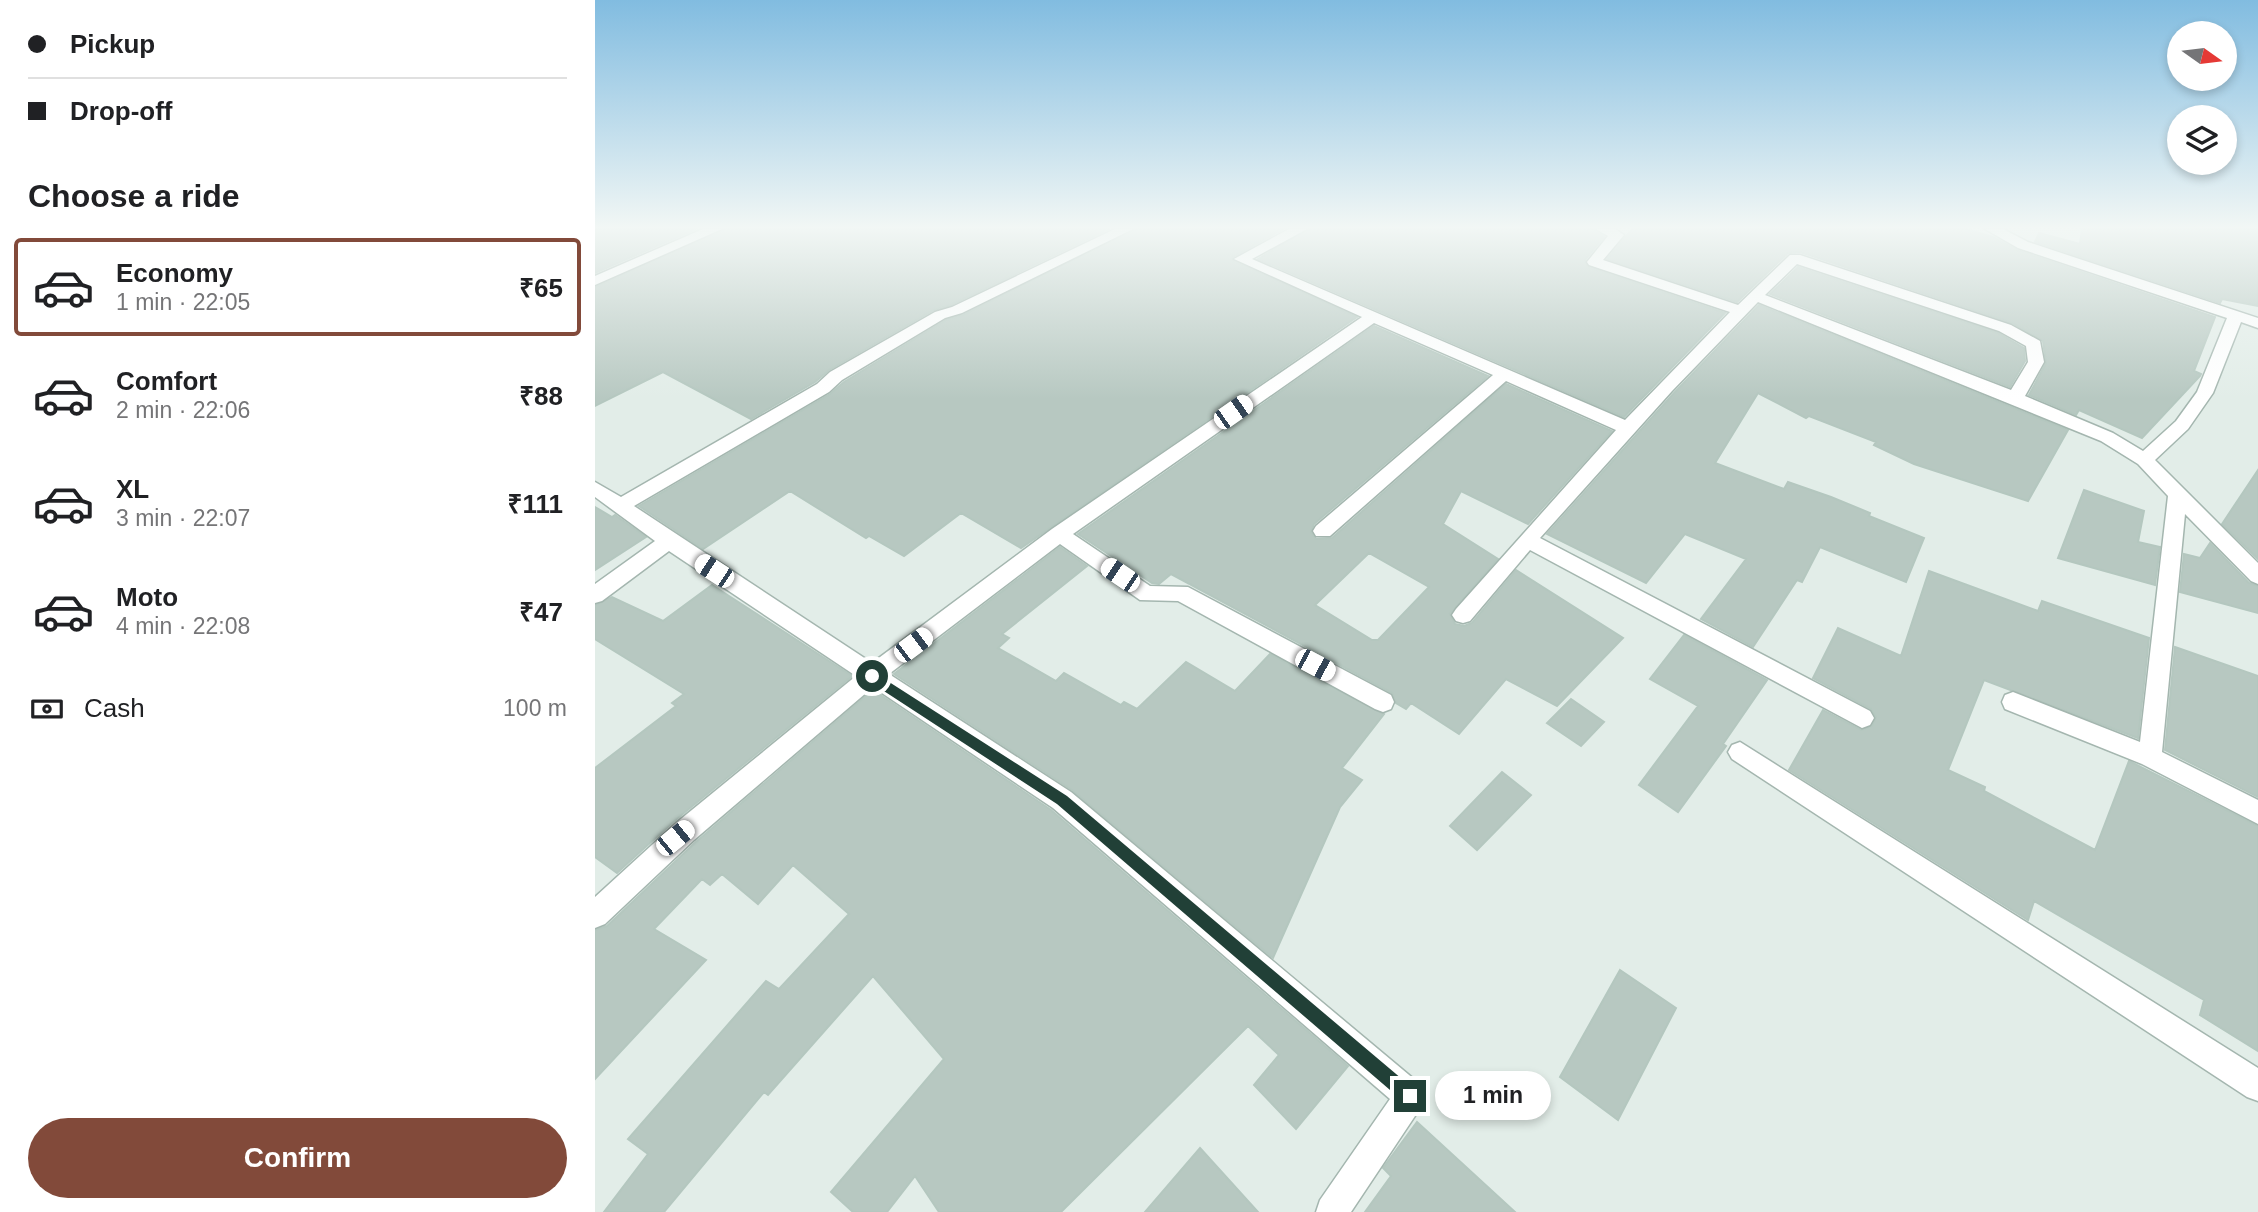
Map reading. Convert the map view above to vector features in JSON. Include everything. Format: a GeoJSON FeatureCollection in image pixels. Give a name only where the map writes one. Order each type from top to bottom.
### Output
{"type":"FeatureCollection","features":[{"type":"Feature","properties":{"kind":"street"},"geometry":{"type":"LineString","coordinates":[[618,507],[823,388],[837,376],[940,316],[1008,286]]}},
{"type":"Feature","properties":{"kind":"street"},"geometry":{"type":"LineString","coordinates":[[1303,286],[1627,428]]}},
{"type":"Feature","properties":{"kind":"street"},"geometry":{"type":"LineString","coordinates":[[1665,286],[1739,310]]}},
{"type":"Feature","properties":{"kind":"street"},"geometry":{"type":"LineString","coordinates":[[1463,615],[1627,428],[1739,310],[1766,286]]}},
{"type":"Feature","properties":{"kind":"street"},"geometry":{"type":"LineString","coordinates":[[1878,286],[2005,328],[2034,344],[2036,362],[2014,398]]}},
{"type":"Feature","properties":{"kind":"street"},"geometry":{"type":"LineString","coordinates":[[2146,286],[2258,323]]}},
{"type":"Feature","properties":{"kind":"street"},"geometry":{"type":"LineString","coordinates":[[1755,296],[2107,437],[2144,460],[2258,576]]}},
{"type":"Feature","properties":{"kind":"street"},"geometry":{"type":"LineString","coordinates":[[2144,460],[2182,425],[2205,393],[2236,315]]}},
{"type":"Feature","properties":{"kind":"street"},"geometry":{"type":"LineString","coordinates":[[595,915],[675,838],[872,676],[1059,534],[1374,316]]}},
{"type":"Feature","properties":{"kind":"street"},"geometry":{"type":"LineString","coordinates":[[1323,531],[1504,374]]}},
{"type":"Feature","properties":{"kind":"street"},"geometry":{"type":"LineString","coordinates":[[595,488],[618,507],[1062,800],[1410,1096],[1332,1212]]}},
{"type":"Feature","properties":{"kind":"street"},"geometry":{"type":"LineString","coordinates":[[2150,757],[2178,494]]}},
{"type":"Feature","properties":{"kind":"street"},"geometry":{"type":"LineString","coordinates":[[1059,534],[1147,594],[1181,593],[1383,702]]}},
{"type":"Feature","properties":{"kind":"street"},"geometry":{"type":"LineString","coordinates":[[1527,540],[1862,718]]}},
{"type":"Feature","properties":{"kind":"street"},"geometry":{"type":"LineString","coordinates":[[595,595],[669,541]]}},
{"type":"Feature","properties":{"kind":"street"},"geometry":{"type":"LineString","coordinates":[[2013,702],[2150,757],[2258,813]]}},
{"type":"Feature","properties":{"kind":"street"},"geometry":{"type":"LineString","coordinates":[[1740,752],[2258,1086]]}},
{"type":"Feature","properties":{"kind":"building"},"geometry":{"type":"Polygon","coordinates":[[[991,286],[934,310],[829,370],[815,382],[751,419],[663,372],[595,406],[595,287],[991,286]]]}},
{"type":"Feature","properties":{"kind":"building"},"geometry":{"type":"Polygon","coordinates":[[[1022,286],[1288,286],[1357,317],[1021,548],[961,513],[904,556],[869,536],[866,538],[790,491],[703,549],[639,506],[830,394],[844,382],[946,320],[963,315],[1022,286]]]}},
{"type":"Feature","properties":{"kind":"building"},"geometry":{"type":"Polygon","coordinates":[[[1320,286],[1643,286],[1725,313],[1624,417],[1320,286]]]}},
{"type":"Feature","properties":{"kind":"building"},"geometry":{"type":"Polygon","coordinates":[[[1687,286],[1754,286],[1737,302],[1687,286]]]}},
{"type":"Feature","properties":{"kind":"building"},"geometry":{"type":"Polygon","coordinates":[[[1779,286],[1854,286],[1998,333],[2024,348],[2025,361],[2010,387],[1770,294],[1779,286]]]}},
{"type":"Feature","properties":{"kind":"building"},"geometry":{"type":"Polygon","coordinates":[[[1900,286],[2122,286],[2215,317],[2194,371],[2201,374],[2200,376],[2142,438],[2079,410],[2076,415],[2029,395],[2046,363],[2043,341],[2012,323],[1900,286]]]}},
{"type":"Feature","properties":{"kind":"building"},"geometry":{"type":"Polygon","coordinates":[[[2167,286],[2258,286],[2258,306],[2222,299],[2220,303],[2167,286]]]}},
{"type":"Feature","properties":{"kind":"building"},"geometry":{"type":"Polygon","coordinates":[[[1759,305],[2068,430],[2028,501],[1914,464],[1874,445],[1876,442],[1809,416],[1806,418],[1758,393],[1715,463],[1784,489],[1788,482],[1831,497],[1924,538],[1906,582],[1820,547],[1802,582],[1797,580],[1753,647],[1701,619],[1746,559],[1685,534],[1646,583],[1547,534],[1674,393],[1759,305]]]}},
{"type":"Feature","properties":{"kind":"building"},"geometry":{"type":"Polygon","coordinates":[[[1374,326],[1488,376],[1314,524],[1311,532],[1316,539],[1332,538],[1506,384],[1612,431],[1528,524],[1461,491],[1443,524],[1498,559],[1450,614],[1455,624],[1464,626],[1472,623],[1516,570],[1623,638],[1557,706],[1506,679],[1459,734],[1411,703],[1406,709],[1396,703],[1392,693],[1171,574],[1159,584],[1152,583],[1078,534],[1374,326]],[[1369,553],[1315,605],[1372,640],[1378,640],[1429,587],[1369,553]]]}},
{"type":"Feature","properties":{"kind":"building"},"geometry":{"type":"Polygon","coordinates":[[[2258,470],[2258,559],[2222,524],[2258,470]]]}},
{"type":"Feature","properties":{"kind":"building"},"geometry":{"type":"Polygon","coordinates":[[[2084,490],[2144,511],[2138,542],[2160,547],[2155,585],[2058,558],[2084,490]]]}},
{"type":"Feature","properties":{"kind":"building"},"geometry":{"type":"Polygon","coordinates":[[[595,507],[612,517],[615,515],[646,537],[595,570],[595,507]]]}},
{"type":"Feature","properties":{"kind":"building"},"geometry":{"type":"Polygon","coordinates":[[[2210,543],[2249,583],[2258,586],[2258,613],[2180,592],[2184,554],[2200,558],[2210,543]]]}},
{"type":"Feature","properties":{"kind":"building"},"geometry":{"type":"Polygon","coordinates":[[[1060,547],[1087,566],[1002,634],[1009,638],[998,648],[1056,681],[1064,673],[1121,705],[1124,702],[1137,709],[1186,662],[1235,691],[1270,654],[1384,714],[1342,768],[1362,780],[1340,807],[1273,958],[1072,790],[894,674],[1060,547]]]}},
{"type":"Feature","properties":{"kind":"building"},"geometry":{"type":"Polygon","coordinates":[[[1929,571],[2038,611],[2042,601],[2149,638],[2138,738],[1984,680],[1948,770],[1985,787],[1984,791],[2095,850],[2129,761],[2258,826],[2258,1051],[2200,1015],[2204,1000],[2034,901],[2028,920],[1789,770],[1823,710],[1861,730],[1872,726],[1876,717],[1871,709],[1813,678],[1838,628],[1901,656],[1929,571]]]}},
{"type":"Feature","properties":{"kind":"building"},"geometry":{"type":"Polygon","coordinates":[[[712,585],[852,676],[674,821],[617,873],[595,857],[595,768],[676,706],[672,703],[684,694],[595,639],[595,605],[612,597],[663,621],[712,585]]]}},
{"type":"Feature","properties":{"kind":"building"},"geometry":{"type":"Polygon","coordinates":[[[1684,635],[1767,680],[1723,744],[1726,746],[1678,812],[1639,785],[1698,706],[1650,679],[1684,635]]]}},
{"type":"Feature","properties":{"kind":"building"},"geometry":{"type":"Polygon","coordinates":[[[2175,647],[2258,676],[2258,797],[2165,750],[2175,647]]]}},
{"type":"Feature","properties":{"kind":"building"},"geometry":{"type":"Polygon","coordinates":[[[873,690],[1051,810],[1348,1066],[1296,1129],[1254,1085],[1279,1055],[1248,1026],[1061,1212],[939,1212],[915,1176],[887,1212],[853,1212],[831,1192],[944,1059],[873,976],[768,1095],[764,1092],[664,1212],[604,1212],[648,1154],[628,1139],[766,981],[779,989],[849,914],[793,865],[758,904],[722,874],[710,885],[702,879],[654,929],[706,960],[595,1079],[595,930],[607,926],[696,842],[873,690]]]}},
{"type":"Feature","properties":{"kind":"building"},"geometry":{"type":"Polygon","coordinates":[[[1571,699],[1604,722],[1581,746],[1547,723],[1571,699]]]}},
{"type":"Feature","properties":{"kind":"building"},"geometry":{"type":"Polygon","coordinates":[[[1502,772],[1531,795],[1477,850],[1450,826],[1502,772]]]}},
{"type":"Feature","properties":{"kind":"building"},"geometry":{"type":"Polygon","coordinates":[[[1620,970],[1676,1008],[1618,1120],[1560,1077],[1620,970]]]}},
{"type":"Feature","properties":{"kind":"building"},"geometry":{"type":"Polygon","coordinates":[[[1417,1122],[1515,1212],[1365,1212],[1391,1176],[1383,1168],[1417,1122]]]}},
{"type":"Feature","properties":{"kind":"building"},"geometry":{"type":"Polygon","coordinates":[[[1200,1148],[1258,1212],[1145,1212],[1200,1148]]]}},
{"type":"Feature","properties":{"kind":"route"},"geometry":{"type":"LineString","coordinates":[[872,676],[1062,800],[1410,1096]]}}]}
